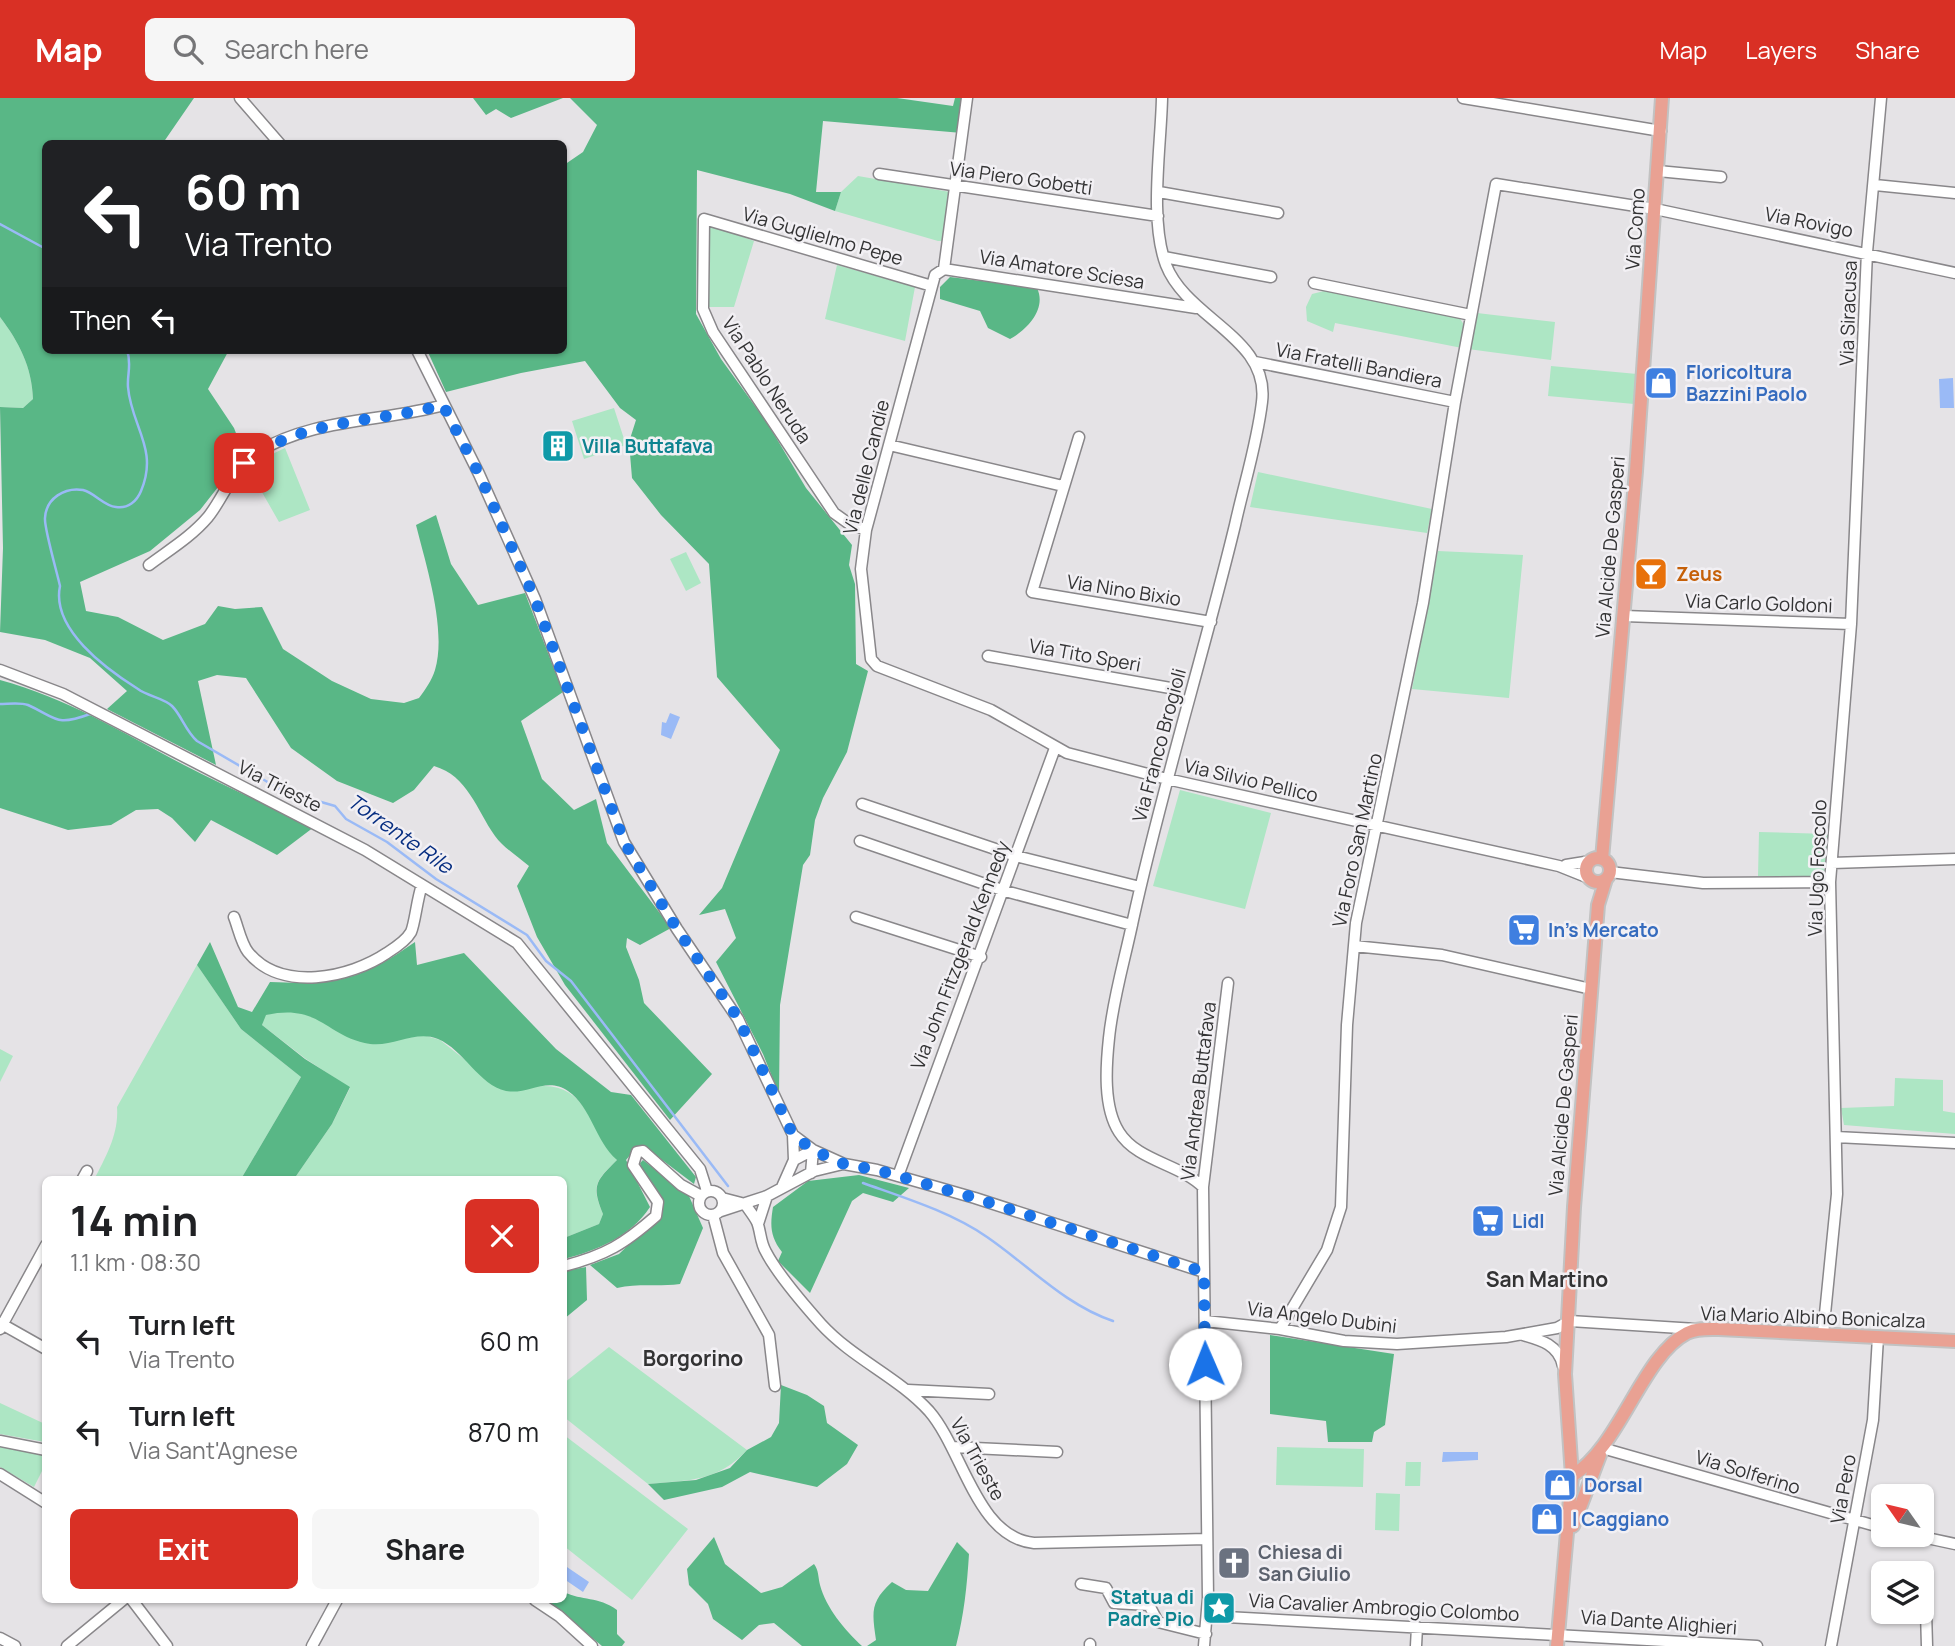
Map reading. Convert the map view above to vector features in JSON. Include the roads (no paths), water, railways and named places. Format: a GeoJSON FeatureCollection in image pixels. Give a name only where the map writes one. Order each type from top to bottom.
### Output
{"type":"FeatureCollection","features":[{"type":"Feature","properties":{"kind":"main road","name":"Via Como"},"geometry":{"type":"LineString","coordinates":[[1644,364],[1662,98]]}},
{"type":"Feature","properties":{"kind":"main road","name":"Via Alcide De Gasperi"},"geometry":{"type":"LineString","coordinates":[[1598,905],[1587,867],[1597,860],[1624,616],[1644,364]]}},
{"type":"Feature","properties":{"kind":"main road"},"geometry":{"type":"LineString","coordinates":[[1590,879],[1608,876],[1608,864],[1597,860]]}},
{"type":"Feature","properties":{"kind":"main road","name":"Via Alcide De Gasperi"},"geometry":{"type":"LineString","coordinates":[[1564,1554],[1572,1476],[1565,1374],[1570,1321],[1574,1198],[1598,905],[1608,876]]}},
{"type":"Feature","properties":{"kind":"main road","name":"Via Mario Albino Bonicalza"},"geometry":{"type":"LineString","coordinates":[[1572,1476],[1602,1448],[1669,1350],[1688,1333],[1700,1329],[1955,1341]]}},
{"type":"Feature","properties":{"kind":"main road","name":"Via Mario Albino Bonicalza"},"geometry":{"type":"LineString","coordinates":[[1564,1554],[1602,1448]]}},
{"type":"Feature","properties":{"kind":"main road"},"geometry":{"type":"LineString","coordinates":[[1557,1640],[1564,1554]]}},
{"type":"Feature","properties":{"kind":"street"},"geometry":{"type":"LineString","coordinates":[[932,286],[935,275],[944,269],[967,98]]}},
{"type":"Feature","properties":{"kind":"street"},"geometry":{"type":"LineString","coordinates":[[1162,98],[1158,216],[1164,257],[1174,281],[1186,297],[1255,362]]}},
{"type":"Feature","properties":{"kind":"street"},"geometry":{"type":"LineString","coordinates":[[1463,98],[1661,131]]}},
{"type":"Feature","properties":{"kind":"street","name":"Via Siracusa"},"geometry":{"type":"LineString","coordinates":[[1863,404],[1867,252],[1881,98]]}},
{"type":"Feature","properties":{"kind":"street"},"geometry":{"type":"LineString","coordinates":[[242,99],[276,140]]}},
{"type":"Feature","properties":{"kind":"street"},"geometry":{"type":"LineString","coordinates":[[1658,172],[1721,177]]}},
{"type":"Feature","properties":{"kind":"street","name":"Via Piero Gobetti"},"geometry":{"type":"LineString","coordinates":[[879,174],[1158,216]]}},
{"type":"Feature","properties":{"kind":"street","name":"Via Rovigo"},"geometry":{"type":"LineString","coordinates":[[1496,184],[1655,209],[1955,272]]}},
{"type":"Feature","properties":{"kind":"street","name":"Via Foro San Martino"},"geometry":{"type":"LineString","coordinates":[[1280,1329],[1326,1250],[1341,1206],[1353,946],[1423,603],[1455,402],[1496,184]]}},
{"type":"Feature","properties":{"kind":"street"},"geometry":{"type":"LineString","coordinates":[[1875,185],[1955,193]]}},
{"type":"Feature","properties":{"kind":"street"},"geometry":{"type":"LineString","coordinates":[[1159,192],[1278,213]]}},
{"type":"Feature","properties":{"kind":"street","name":"Via Guglielmo Pepe"},"geometry":{"type":"LineString","coordinates":[[704,219],[932,286]]}},
{"type":"Feature","properties":{"kind":"street","name":"Via Pablo Neruda"},"geometry":{"type":"LineString","coordinates":[[704,219],[703,309],[713,332],[834,513],[848,523],[866,530]]}},
{"type":"Feature","properties":{"kind":"street"},"geometry":{"type":"LineString","coordinates":[[1164,257],[1271,277]]}},
{"type":"Feature","properties":{"kind":"street","name":"Via Amatore Sciesa"},"geometry":{"type":"LineString","coordinates":[[944,269],[1196,308]]}},
{"type":"Feature","properties":{"kind":"street"},"geometry":{"type":"LineString","coordinates":[[1314,284],[1471,315]]}},
{"type":"Feature","properties":{"kind":"street","name":"Via delle Candie"},"geometry":{"type":"LineString","coordinates":[[871,659],[860,569],[866,530],[932,286]]}},
{"type":"Feature","properties":{"kind":"street"},"geometry":{"type":"LineString","coordinates":[[419,354],[479,474],[535,599],[624,842],[677,929],[738,1018],[793,1135],[795,1156],[800,1165],[811,1173]]}},
{"type":"Feature","properties":{"kind":"street","name":"Via Fratelli Bandiera"},"geometry":{"type":"LineString","coordinates":[[1255,362],[1455,402]]}},
{"type":"Feature","properties":{"kind":"street","name":"Via Franco Brogioli"},"geometry":{"type":"LineString","coordinates":[[1203,1187],[1178,1168],[1131,1145],[1119,1133],[1113,1118],[1107,1071],[1109,1036],[1185,690],[1211,622],[1251,460],[1263,380],[1255,362]]}},
{"type":"Feature","properties":{"kind":"street","name":"Via Ugo Foscolo"},"geometry":{"type":"LineString","coordinates":[[1823,1334],[1837,1194],[1830,882],[1851,624],[1863,404]]}},
{"type":"Feature","properties":{"kind":"street"},"geometry":{"type":"LineString","coordinates":[[149,565],[209,516],[244,463],[257,453],[336,422],[403,415],[443,405]]}},
{"type":"Feature","properties":{"kind":"street"},"geometry":{"type":"LineString","coordinates":[[889,446],[1063,486],[1079,437]]}},
{"type":"Feature","properties":{"kind":"street","name":"Via Nino Bixio"},"geometry":{"type":"LineString","coordinates":[[1063,486],[1032,592],[1211,622]]}},
{"type":"Feature","properties":{"kind":"street","name":"Via Carlo Goldoni"},"geometry":{"type":"LineString","coordinates":[[1624,616],[1851,624]]}},
{"type":"Feature","properties":{"kind":"street","name":"Via Tito Speri"},"geometry":{"type":"LineString","coordinates":[[988,656],[1185,690]]}},
{"type":"Feature","properties":{"kind":"street","name":"Via Silvio Pellico"},"geometry":{"type":"LineString","coordinates":[[871,659],[877,666],[991,710],[1055,748],[1167,779],[1559,866],[1590,879]]}},
{"type":"Feature","properties":{"kind":"street","name":"Via Trieste"},"geometry":{"type":"LineString","coordinates":[[0,670],[64,694],[366,850],[517,943],[700,1169],[704,1194]]}},
{"type":"Feature","properties":{"kind":"street","name":"Via John Fitzgerald Kennedy"},"geometry":{"type":"LineString","coordinates":[[898,1176],[926,1093],[981,957],[1055,748]]}},
{"type":"Feature","properties":{"kind":"street"},"geometry":{"type":"LineString","coordinates":[[862,804],[1016,856],[1140,887]]}},
{"type":"Feature","properties":{"kind":"street"},"geometry":{"type":"LineString","coordinates":[[860,841],[1005,891],[1132,925]]}},
{"type":"Feature","properties":{"kind":"street"},"geometry":{"type":"LineString","coordinates":[[1832,863],[1955,859]]}},
{"type":"Feature","properties":{"kind":"street","name":"Via Silvio Pellico"},"geometry":{"type":"LineString","coordinates":[[1559,866],[1597,860]]}},
{"type":"Feature","properties":{"kind":"street"},"geometry":{"type":"LineString","coordinates":[[1608,876],[1703,883],[1830,882]]}},
{"type":"Feature","properties":{"kind":"street"},"geometry":{"type":"LineString","coordinates":[[234,917],[248,951],[269,967],[282,975],[326,976],[372,963],[404,941],[411,932],[422,885]]}},
{"type":"Feature","properties":{"kind":"street"},"geometry":{"type":"LineString","coordinates":[[856,917],[981,957]]}},
{"type":"Feature","properties":{"kind":"street"},"geometry":{"type":"LineString","coordinates":[[1353,946],[1442,955],[1591,989]]}},
{"type":"Feature","properties":{"kind":"street","name":"Via Andrea Buttafava"},"geometry":{"type":"LineString","coordinates":[[1204,1646],[1208,1616],[1203,1187],[1228,983]]}},
{"type":"Feature","properties":{"kind":"street"},"geometry":{"type":"LineString","coordinates":[[793,1135],[813,1150],[844,1164],[898,1176],[1204,1272]]}},
{"type":"Feature","properties":{"kind":"street"},"geometry":{"type":"LineString","coordinates":[[1836,1137],[1955,1143]]}},
{"type":"Feature","properties":{"kind":"street"},"geometry":{"type":"LineString","coordinates":[[782,1187],[795,1156],[813,1150]]}},
{"type":"Feature","properties":{"kind":"street"},"geometry":{"type":"LineString","coordinates":[[811,1173],[813,1150]]}},
{"type":"Feature","properties":{"kind":"street"},"geometry":{"type":"LineString","coordinates":[[567,1265],[600,1257],[625,1244],[656,1216],[657,1202],[633,1165],[637,1152],[643,1151],[681,1185],[704,1194],[716,1192],[722,1198],[745,1204]]}},
{"type":"Feature","properties":{"kind":"street"},"geometry":{"type":"LineString","coordinates":[[704,1194],[699,1208],[705,1214],[717,1213],[767,1196],[811,1173],[844,1164]]}},
{"type":"Feature","properties":{"kind":"street"},"geometry":{"type":"LineString","coordinates":[[758,1224],[767,1196]]}},
{"type":"Feature","properties":{"kind":"street"},"geometry":{"type":"LineString","coordinates":[[722,1198],[717,1213],[723,1252],[769,1335],[775,1386]]}},
{"type":"Feature","properties":{"kind":"street","name":"Via Trieste"},"geometry":{"type":"LineString","coordinates":[[745,1204],[758,1224],[758,1234],[766,1253],[821,1324],[850,1351],[908,1390],[935,1419],[953,1447],[984,1507],[1002,1532],[1017,1541],[1207,1539]]}},
{"type":"Feature","properties":{"kind":"street"},"geometry":{"type":"LineString","coordinates":[[42,1252],[1,1326],[42,1347]]}},
{"type":"Feature","properties":{"kind":"street","name":"Via Angelo Dubini"},"geometry":{"type":"LineString","coordinates":[[1205,1321],[1280,1329],[1344,1340],[1397,1344],[1519,1334],[1564,1326],[1570,1321]]}},
{"type":"Feature","properties":{"kind":"street"},"geometry":{"type":"LineString","coordinates":[[1570,1321],[1700,1329]]}},
{"type":"Feature","properties":{"kind":"street","name":"Via Angelo Dubini"},"geometry":{"type":"LineString","coordinates":[[1519,1334],[1541,1340],[1568,1340]]}},
{"type":"Feature","properties":{"kind":"street","name":"Via Pero"},"geometry":{"type":"LineString","coordinates":[[1831,1646],[1873,1420],[1878,1337]]}},
{"type":"Feature","properties":{"kind":"street"},"geometry":{"type":"LineString","coordinates":[[1541,1340],[1559,1353],[1565,1374]]}},
{"type":"Feature","properties":{"kind":"street"},"geometry":{"type":"LineString","coordinates":[[908,1390],[989,1394]]}},
{"type":"Feature","properties":{"kind":"street"},"geometry":{"type":"LineString","coordinates":[[0,1440],[42,1450]]}},
{"type":"Feature","properties":{"kind":"street"},"geometry":{"type":"LineString","coordinates":[[953,1447],[1057,1452]]}},
{"type":"Feature","properties":{"kind":"street","name":"Via Solferino"},"geometry":{"type":"LineString","coordinates":[[1602,1448],[1871,1525]]}},
{"type":"Feature","properties":{"kind":"street"},"geometry":{"type":"LineString","coordinates":[[0,1474],[42,1500]]}},
{"type":"Feature","properties":{"kind":"street"},"geometry":{"type":"LineString","coordinates":[[1934,1540],[1955,1544]]}},
{"type":"Feature","properties":{"kind":"street"},"geometry":{"type":"LineString","coordinates":[[1081,1584],[1106,1588],[1114,1603],[1149,1605],[1158,1622],[1206,1634]]}},
{"type":"Feature","properties":{"kind":"street"},"geometry":{"type":"LineString","coordinates":[[67,1646],[119,1603]]}},
{"type":"Feature","properties":{"kind":"street"},"geometry":{"type":"LineString","coordinates":[[134,1603],[167,1646]]}},
{"type":"Feature","properties":{"kind":"street"},"geometry":{"type":"LineString","coordinates":[[312,1646],[335,1603]]}},
{"type":"Feature","properties":{"kind":"street"},"geometry":{"type":"LineString","coordinates":[[540,1603],[559,1616],[592,1646]]}},
{"type":"Feature","properties":{"kind":"street","name":"Via Cavalier Ambrogio Colombo"},"geometry":{"type":"LineString","coordinates":[[1208,1616],[1417,1627],[1557,1640]]}},
{"type":"Feature","properties":{"kind":"street"},"geometry":{"type":"LineString","coordinates":[[1927,1624],[1927,1646]]}},
{"type":"Feature","properties":{"kind":"street"},"geometry":{"type":"LineString","coordinates":[[1416,1646],[1417,1627]]}},
{"type":"Feature","properties":{"kind":"street"},"geometry":{"type":"LineString","coordinates":[[0,1637],[15,1646]]}},
{"type":"Feature","properties":{"kind":"street","name":"Via Dante Alighieri"},"geometry":{"type":"LineString","coordinates":[[1557,1640],[1757,1646]]}},
{"type":"Feature","properties":{"kind":"water"},"geometry":{"type":"Polygon","coordinates":[[[1953,378],[1954,408],[1940,408],[1939,379],[1953,378]]]}},
{"type":"Feature","properties":{"kind":"water"},"geometry":{"type":"Polygon","coordinates":[[[670,713],[680,717],[671,739],[661,735],[662,722],[666,723],[670,713]]]}},
{"type":"Feature","properties":{"kind":"water"},"geometry":{"type":"Polygon","coordinates":[[[1443,1452],[1478,1452],[1478,1460],[1442,1462],[1443,1452]]]}},
{"type":"Feature","properties":{"kind":"water"},"geometry":{"type":"Polygon","coordinates":[[[567,1567],[589,1582],[583,1592],[567,1581],[567,1567]]]}},
{"type":"Feature","properties":{"kind":"waterway","name":"Torrente Rile"},"geometry":{"type":"LineString","coordinates":[[0,224],[42,247]]}},
{"type":"Feature","properties":{"kind":"waterway","name":"Torrente Rile"},"geometry":{"type":"LineString","coordinates":[[128,354],[130,401],[146,450],[146,476],[139,495],[132,504],[120,507],[107,504],[83,490],[70,490],[58,495],[46,511],[46,531],[60,586],[59,602],[72,632],[111,671],[172,706],[197,741],[283,791],[335,806],[346,819],[387,842],[436,879],[527,935],[546,961],[571,981],[728,1186]]}},
{"type":"Feature","properties":{"kind":"waterway"},"geometry":{"type":"LineString","coordinates":[[0,704],[25,704],[63,720],[90,714]]}},
{"type":"Feature","properties":{"kind":"waterway","name":"Torrente Rile"},"geometry":{"type":"LineString","coordinates":[[863,1183],[927,1206],[973,1228],[1063,1295],[1113,1321]]}},
{"type":"Feature","properties":{"kind":"place","name":"Floricoltura Bazzini Paolo"},"geometry":{"type":"Point","coordinates":[1661,383]}},
{"type":"Feature","properties":{"kind":"place","name":"Villa Buttafava"},"geometry":{"type":"Point","coordinates":[558,446]}},
{"type":"Feature","properties":{"kind":"place","name":"Zeus"},"geometry":{"type":"Point","coordinates":[1651,574]}},
{"type":"Feature","properties":{"kind":"place","name":"In's Mercato"},"geometry":{"type":"Point","coordinates":[1524,930]}},
{"type":"Feature","properties":{"kind":"place","name":"Lidl"},"geometry":{"type":"Point","coordinates":[1488,1221]}},
{"type":"Feature","properties":{"kind":"place","name":"Dorsal"},"geometry":{"type":"Point","coordinates":[1560,1485]}},
{"type":"Feature","properties":{"kind":"place","name":"I Caggiano"},"geometry":{"type":"Point","coordinates":[1547,1519]}},
{"type":"Feature","properties":{"kind":"place","name":"Chiesa di San Giulio"},"geometry":{"type":"Point","coordinates":[1234,1563]}},
{"type":"Feature","properties":{"kind":"place","name":"Statua di Padre Pio"},"geometry":{"type":"Point","coordinates":[1219,1608]}},
{"type":"Feature","properties":{"kind":"district","name":"San Martino"},"geometry":{"type":"Point","coordinates":[1547,1280]}},
{"type":"Feature","properties":{"kind":"district","name":"Borgorino"},"geometry":{"type":"Point","coordinates":[693,1359]}}]}
